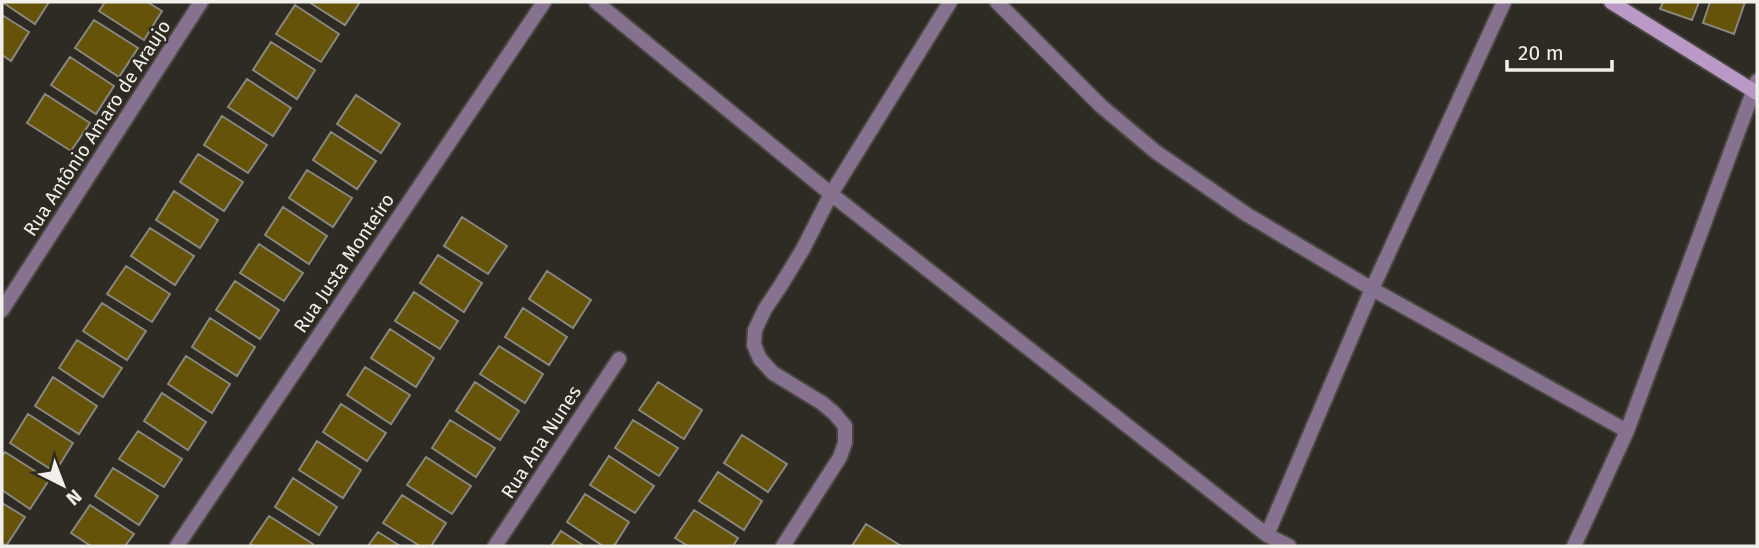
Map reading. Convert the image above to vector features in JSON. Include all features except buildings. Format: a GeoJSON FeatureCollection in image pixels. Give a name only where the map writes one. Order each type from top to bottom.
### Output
{"type":"FeatureCollection","features":[{"type":"Feature","properties":{"kind":"street","name":"Rua Antônio Amaro de Araujo"},"geometry":{"type":"LineString","coordinates":[[2,310],[201,2]]}},
{"type":"Feature","properties":{"kind":"street","name":"Rua Justa Monteiro"},"geometry":{"type":"LineString","coordinates":[[177,546],[544,2]]}},
{"type":"Feature","properties":{"kind":"street"},"geometry":{"type":"LineString","coordinates":[[596,2],[831,194],[1267,535],[1289,546]]}},
{"type":"Feature","properties":{"kind":"street"},"geometry":{"type":"LineString","coordinates":[[783,546],[840,457],[845,443],[845,426],[822,403],[773,373],[760,359],[754,345],[755,330],[765,309],[803,249],[831,194],[950,2]]}},
{"type":"Feature","properties":{"kind":"street"},"geometry":{"type":"LineString","coordinates":[[997,2],[1101,106],[1156,152],[1246,214],[1372,289],[1627,431]]}},
{"type":"Feature","properties":{"kind":"street"},"geometry":{"type":"LineString","coordinates":[[1267,535],[1372,289],[1504,2]]}},
{"type":"Feature","properties":{"kind":"street"},"geometry":{"type":"LineString","coordinates":[[1574,546],[1627,431],[1756,88],[1611,2]]}},
{"type":"Feature","properties":{"kind":"street","name":"Rua Ana Nunes"},"geometry":{"type":"LineString","coordinates":[[495,546],[619,359]]}}]}
